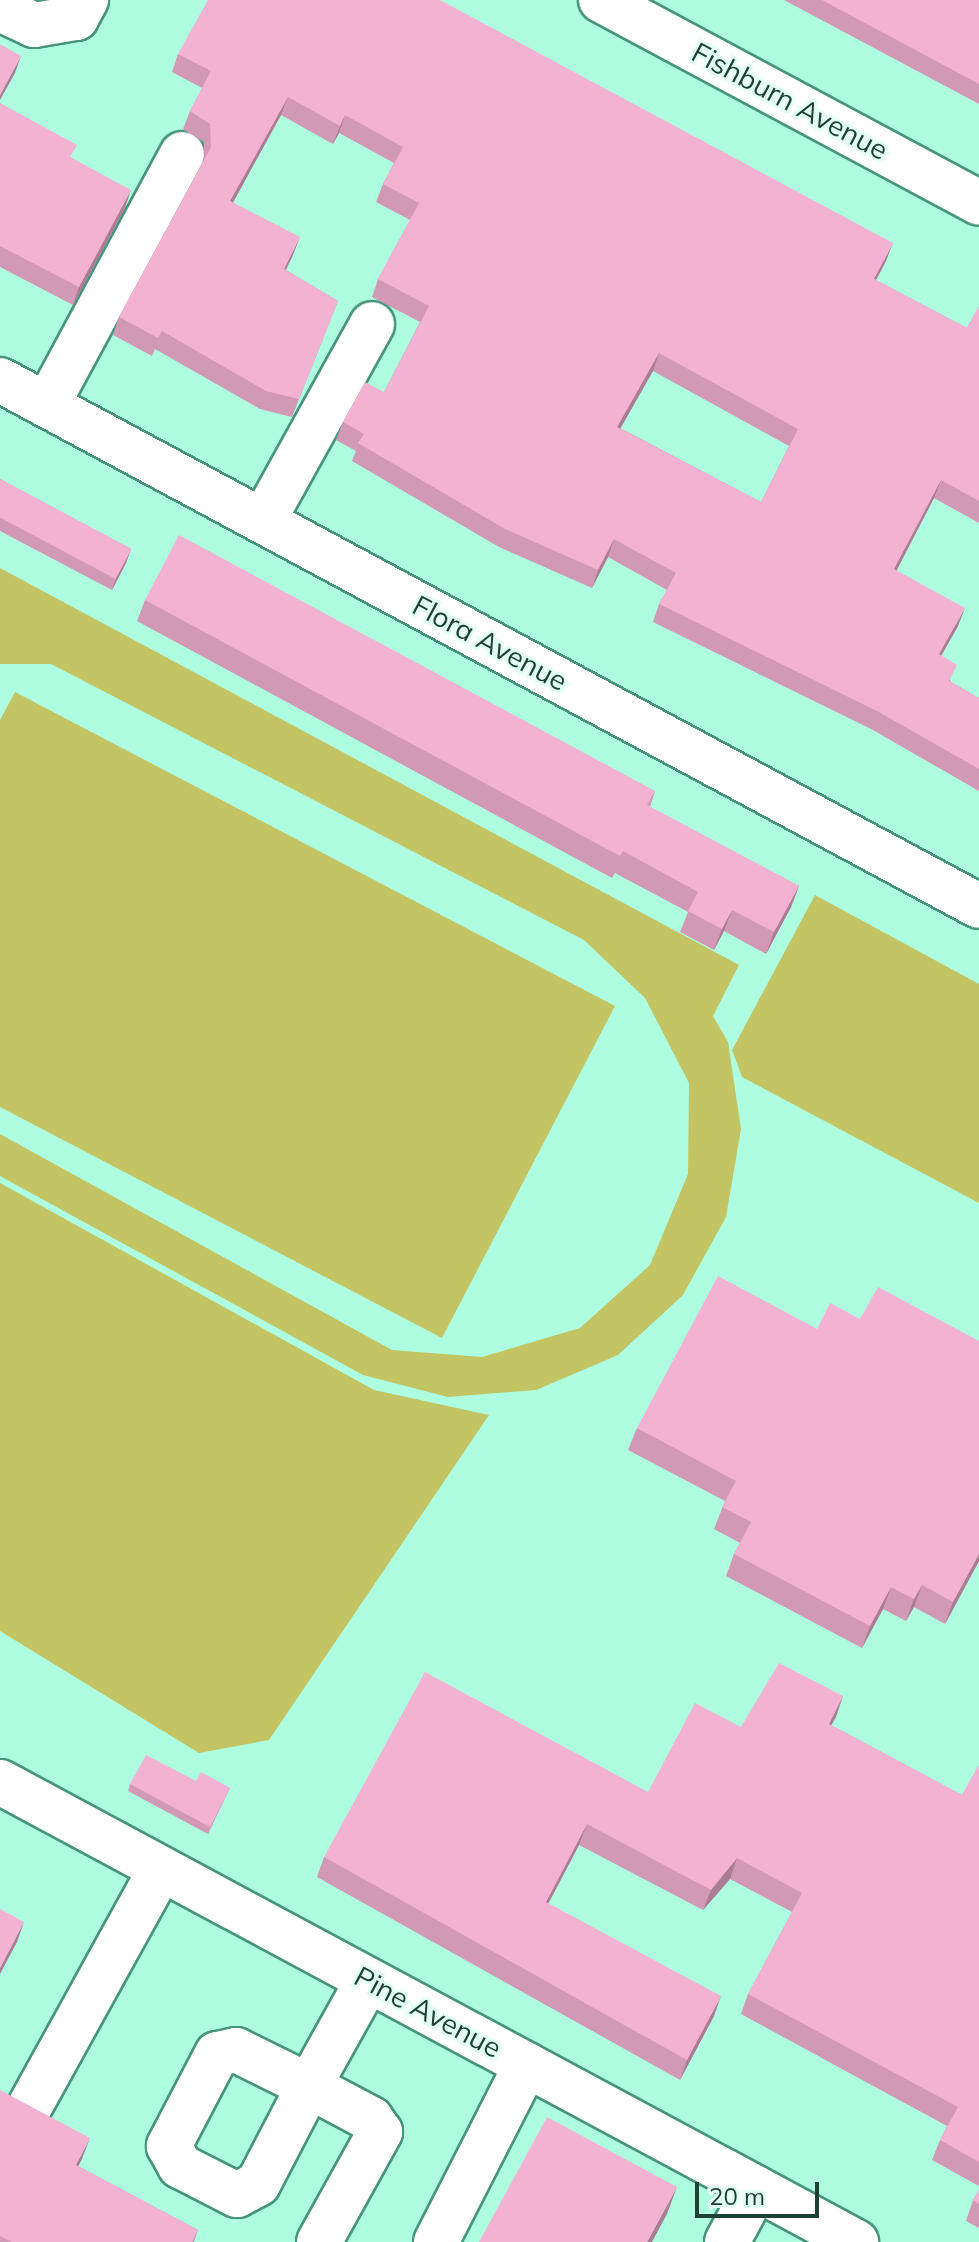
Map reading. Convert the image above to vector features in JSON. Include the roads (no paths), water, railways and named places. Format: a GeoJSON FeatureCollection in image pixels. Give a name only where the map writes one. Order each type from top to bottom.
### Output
{"type":"FeatureCollection","features":[{"type":"Feature","properties":{"kind":"street"},"geometry":{"type":"LineString","coordinates":[[0,9],[34,25],[76,18],[86,0]]}},
{"type":"Feature","properties":{"kind":"street","name":"Fishburn Avenue"},"geometry":{"type":"LineString","coordinates":[[601,0],[979,203]]}},
{"type":"Feature","properties":{"kind":"street"},"geometry":{"type":"LineString","coordinates":[[47,405],[182,154]]}},
{"type":"Feature","properties":{"kind":"street"},"geometry":{"type":"LineString","coordinates":[[263,521],[372,324]]}},
{"type":"Feature","properties":{"kind":"street","name":"Flora Avenue"},"geometry":{"type":"LineString","coordinates":[[0,380],[979,906]]}},
{"type":"Feature","properties":{"kind":"street","name":"Pine Avenue"},"geometry":{"type":"LineString","coordinates":[[0,1782],[856,2242]]}},
{"type":"Feature","properties":{"kind":"street"},"geometry":{"type":"LineString","coordinates":[[30,2106],[161,1869]]}},
{"type":"Feature","properties":{"kind":"street"},"geometry":{"type":"LineString","coordinates":[[319,2242],[380,2132],[371,2119],[309,2086],[368,1980]]}},
{"type":"Feature","properties":{"kind":"street"},"geometry":{"type":"LineString","coordinates":[[436,2242],[526,2065]]}},
{"type":"Feature","properties":{"kind":"street"},"geometry":{"type":"LineString","coordinates":[[727,2242],[756,2188]]}}]}
